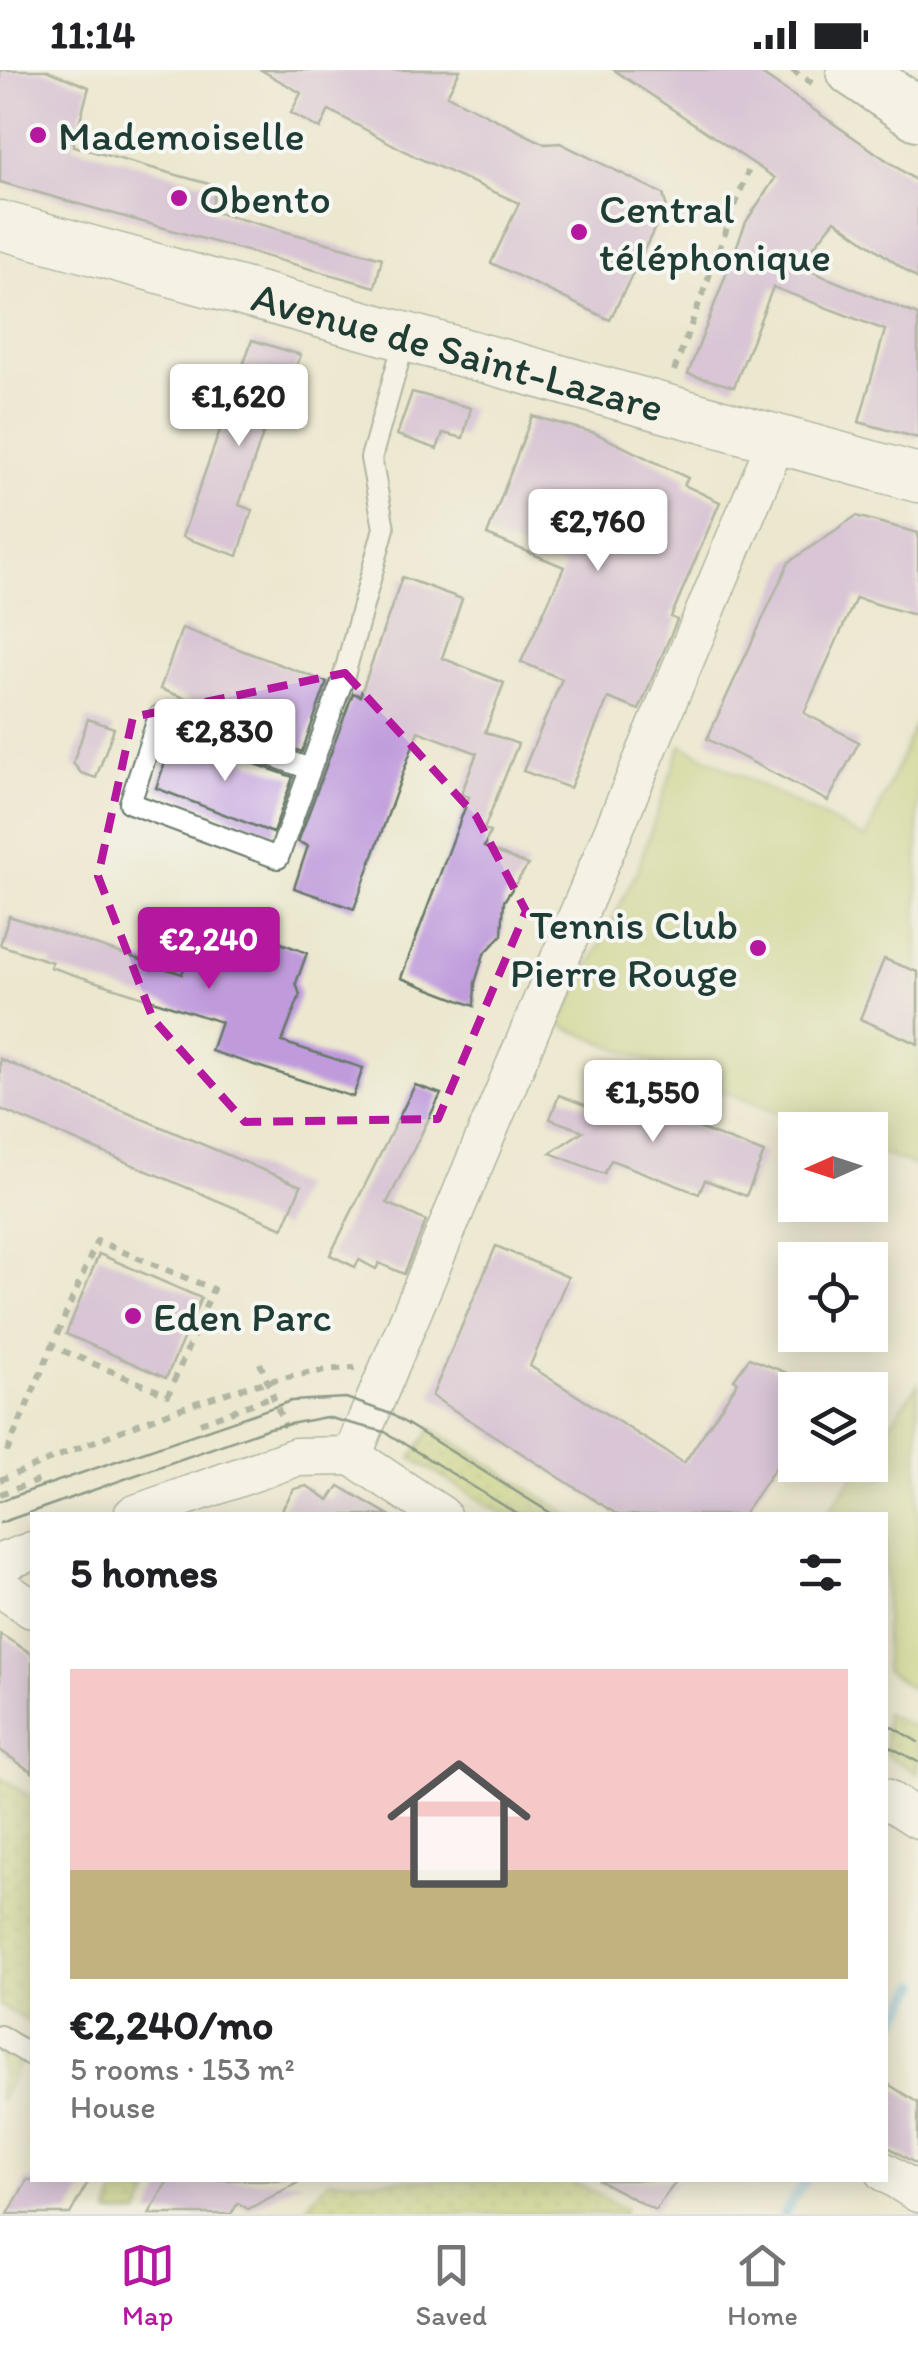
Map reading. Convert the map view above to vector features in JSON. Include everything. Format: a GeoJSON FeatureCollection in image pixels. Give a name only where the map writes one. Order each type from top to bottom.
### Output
{"type":"FeatureCollection","features":[{"type":"Feature","properties":{"kind":"main road"},"geometry":{"type":"LineString","coordinates":[[853,70],[918,114]]}},
{"type":"Feature","properties":{"kind":"street","name":"Avenue de Saint-Lazare"},"geometry":{"type":"LineString","coordinates":[[0,224],[918,478]]}},
{"type":"Feature","properties":{"kind":"street"},"geometry":{"type":"LineString","coordinates":[[352,1456],[778,438]]}},
{"type":"Feature","properties":{"kind":"street"},"geometry":{"type":"LineString","coordinates":[[141,1512],[296,1456],[352,1456],[436,1512]]}},
{"type":"Feature","properties":{"kind":"street"},"geometry":{"type":"LineString","coordinates":[[0,1563],[30,1552]]}},
{"type":"Feature","properties":{"kind":"street"},"geometry":{"type":"LineString","coordinates":[[0,1587],[30,1607]]}},
{"type":"Feature","properties":{"kind":"street"},"geometry":{"type":"LineString","coordinates":[[888,1800],[918,1819]]}},
{"type":"Feature","properties":{"kind":"street"},"geometry":{"type":"LineString","coordinates":[[888,2174],[918,2193]]}},
{"type":"Feature","properties":{"kind":"lane"},"geometry":{"type":"LineString","coordinates":[[310,770],[159,716],[130,803],[278,858],[310,770],[343,679],[384,528],[371,458],[406,335]]}},
{"type":"Feature","properties":{"kind":"lane"},"geometry":{"type":"LineString","coordinates":[[0,2036],[30,2055]]}},
{"type":"Feature","properties":{"kind":"path"},"geometry":{"type":"LineString","coordinates":[[661,405],[748,171]]}},
{"type":"Feature","properties":{"kind":"path"},"geometry":{"type":"LineString","coordinates":[[7,1452],[97,1242],[214,1289],[168,1395],[54,1347]]}},
{"type":"Feature","properties":{"kind":"path"},"geometry":{"type":"LineString","coordinates":[[260,1362],[296,1456]]}},
{"type":"Feature","properties":{"kind":"path"},"geometry":{"type":"LineString","coordinates":[[0,1480],[267,1382],[316,1369],[361,1368],[384,1378]]}},
{"type":"Feature","properties":{"kind":"path"},"geometry":{"type":"LineString","coordinates":[[200,1422],[273,1396]]}},
{"type":"Feature","properties":{"kind":"path"},"geometry":{"type":"LineString","coordinates":[[0,1494],[43,1478]]}},
{"type":"Feature","properties":{"kind":"highlighted area"},"geometry":{"type":"Polygon","coordinates":[[[345,673],[476,816],[526,911],[438,1119],[245,1122],[153,1019],[98,876],[133,717],[345,673]]]}},
{"type":"Feature","properties":{"kind":"green space","name":"Tennis Club Pierre Rouge"},"geometry":{"type":"Polygon","coordinates":[[[918,718],[918,1167],[888,1156],[888,1112],[778,1113],[560,1025],[637,871],[681,745],[866,839],[918,718]]]}},
{"type":"Feature","properties":{"kind":"green space"},"geometry":{"type":"Polygon","coordinates":[[[918,1384],[918,1693],[888,1672],[888,1512],[828,1512],[849,1482],[888,1482],[888,1426],[918,1384]]]}},
{"type":"Feature","properties":{"kind":"green space"},"geometry":{"type":"Polygon","coordinates":[[[432,1428],[565,1512],[499,1512],[412,1458],[432,1428]]]}},
{"type":"Feature","properties":{"kind":"green space"},"geometry":{"type":"Polygon","coordinates":[[[888,1715],[918,1730],[918,1774],[888,1756],[888,1715]]]}},
{"type":"Feature","properties":{"kind":"green space"},"geometry":{"type":"Polygon","coordinates":[[[0,1777],[30,1797],[30,2023],[0,2006],[0,1777]]]}},
{"type":"Feature","properties":{"kind":"green space"},"geometry":{"type":"Polygon","coordinates":[[[0,2047],[21,2059],[0,2101],[0,2047]]]}},
{"type":"Feature","properties":{"kind":"green space"},"geometry":{"type":"Polygon","coordinates":[[[118,2182],[155,2182],[140,2214],[109,2214],[118,2182]]]}},
{"type":"Feature","properties":{"kind":"green space"},"geometry":{"type":"Polygon","coordinates":[[[326,2182],[574,2182],[625,2209],[623,2214],[301,2214],[326,2182]]]}},
{"type":"Feature","properties":{"kind":"building"},"geometry":{"type":"Polygon","coordinates":[[[0,70],[46,70],[89,87],[73,146],[216,186],[211,211],[382,258],[375,287],[0,182],[0,70]]]}},
{"type":"Feature","properties":{"kind":"building"},"geometry":{"type":"Polygon","coordinates":[[[261,70],[460,70],[447,95],[545,144],[560,143],[663,194],[666,205],[610,320],[491,263],[519,203],[416,157],[329,110],[320,129],[291,113],[301,93],[261,70]]]}},
{"type":"Feature","properties":{"kind":"building"},"geometry":{"type":"Polygon","coordinates":[[[614,70],[756,70],[918,182],[918,279],[835,220],[798,266],[918,315],[918,438],[859,422],[885,330],[773,287],[734,387],[688,374],[746,222],[775,178],[614,70]]]}},
{"type":"Feature","properties":{"kind":"building"},"geometry":{"type":"Polygon","coordinates":[[[252,340],[301,355],[286,389],[274,401],[239,505],[252,510],[238,556],[182,537],[252,340]]]}},
{"type":"Feature","properties":{"kind":"building"},"geometry":{"type":"Polygon","coordinates":[[[412,392],[471,408],[463,438],[443,433],[437,449],[397,435],[412,392]]]}},
{"type":"Feature","properties":{"kind":"building"},"geometry":{"type":"Polygon","coordinates":[[[532,416],[595,433],[688,478],[684,485],[720,502],[671,617],[677,620],[639,710],[608,698],[570,788],[523,771],[562,679],[521,662],[564,567],[487,535],[532,416]]]}},
{"type":"Feature","properties":{"kind":"building"},"geometry":{"type":"Polygon","coordinates":[[[856,516],[918,533],[918,616],[856,598],[804,713],[859,742],[828,801],[707,739],[789,562],[856,516]]]}},
{"type":"Feature","properties":{"kind":"building"},"geometry":{"type":"Polygon","coordinates":[[[402,577],[462,599],[442,658],[504,683],[485,732],[518,744],[484,829],[490,832],[484,847],[528,865],[504,901],[502,935],[484,954],[475,983],[474,1006],[401,978],[469,797],[461,794],[477,753],[418,731],[354,909],[294,888],[308,846],[298,842],[353,693],[360,696],[402,577]]]}},
{"type":"Feature","properties":{"kind":"building"},"geometry":{"type":"Polygon","coordinates":[[[182,628],[327,682],[302,752],[184,710],[188,699],[160,689],[182,628]]]}},
{"type":"Feature","properties":{"kind":"building"},"geometry":{"type":"Polygon","coordinates":[[[88,719],[114,728],[96,778],[81,773],[73,763],[88,719]]]}},
{"type":"Feature","properties":{"kind":"building"},"geometry":{"type":"Polygon","coordinates":[[[174,736],[293,777],[273,833],[156,788],[174,736]]]}},
{"type":"Feature","properties":{"kind":"building"},"geometry":{"type":"Polygon","coordinates":[[[9,916],[182,974],[193,944],[204,948],[216,918],[307,953],[296,983],[300,995],[282,1042],[363,1068],[353,1097],[211,1051],[221,1022],[50,967],[52,962],[0,945],[9,916]]]}},
{"type":"Feature","properties":{"kind":"building"},"geometry":{"type":"Polygon","coordinates":[[[884,959],[918,972],[918,1044],[860,1019],[884,959]]]}},
{"type":"Feature","properties":{"kind":"building"},"geometry":{"type":"Polygon","coordinates":[[[0,1059],[301,1186],[283,1228],[0,1109],[0,1059]]]}},
{"type":"Feature","properties":{"kind":"building"},"geometry":{"type":"Polygon","coordinates":[[[415,1085],[441,1094],[387,1203],[426,1221],[404,1274],[379,1263],[376,1269],[359,1260],[355,1267],[330,1255],[415,1085]]]}},
{"type":"Feature","properties":{"kind":"building"},"geometry":{"type":"Polygon","coordinates":[[[599,1090],[764,1153],[746,1196],[705,1180],[699,1194],[611,1160],[604,1174],[550,1153],[583,1131],[550,1119],[559,1095],[592,1108],[599,1090]]]}},
{"type":"Feature","properties":{"kind":"building"},"geometry":{"type":"Polygon","coordinates":[[[496,1246],[568,1277],[530,1366],[684,1463],[738,1382],[734,1379],[749,1358],[785,1372],[778,1372],[778,1464],[745,1512],[613,1512],[432,1396],[496,1246]]]}},
{"type":"Feature","properties":{"kind":"building","name":"Eden Parc"},"geometry":{"type":"Polygon","coordinates":[[[99,1254],[201,1298],[166,1378],[66,1334],[99,1254]]]}},
{"type":"Feature","properties":{"kind":"building"},"geometry":{"type":"Polygon","coordinates":[[[307,1486],[329,1500],[339,1486],[384,1512],[281,1512],[294,1489],[307,1486]]]}},
{"type":"Feature","properties":{"kind":"building"},"geometry":{"type":"Polygon","coordinates":[[[0,1634],[30,1653],[30,1771],[0,1750],[0,1634]]]}},
{"type":"Feature","properties":{"kind":"building"},"geometry":{"type":"Polygon","coordinates":[[[888,2084],[918,2103],[918,2165],[888,2147],[888,2084]]]}},
{"type":"Feature","properties":{"kind":"building"},"geometry":{"type":"Polygon","coordinates":[[[27,2180],[88,2182],[70,2214],[8,2214],[27,2180]]]}},
{"type":"Feature","properties":{"kind":"building"},"geometry":{"type":"Polygon","coordinates":[[[167,2182],[299,2182],[248,2209],[238,2203],[231,2214],[149,2214],[167,2182]]]}},
{"type":"Feature","properties":{"kind":"building"},"geometry":{"type":"Polygon","coordinates":[[[602,2182],[676,2182],[655,2210],[602,2182]]]}},
{"type":"Feature","properties":{"kind":"waterway"},"geometry":{"type":"LineString","coordinates":[[888,2035],[918,1984]]}},
{"type":"Feature","properties":{"kind":"waterway"},"geometry":{"type":"LineString","coordinates":[[784,2214],[804,2182]]}},
{"type":"Feature","properties":{"kind":"tram line"},"geometry":{"type":"LineString","coordinates":[[0,1501],[291,1401],[346,1398],[391,1414],[549,1512]]}},
{"type":"Feature","properties":{"kind":"tram line"},"geometry":{"type":"LineString","coordinates":[[31,1512],[269,1428],[326,1417],[385,1432],[514,1512]]}},
{"type":"Feature","properties":{"kind":"tram line"},"geometry":{"type":"LineString","coordinates":[[0,1523],[30,1512]]}},
{"type":"Feature","properties":{"kind":"tram line"},"geometry":{"type":"LineString","coordinates":[[888,1725],[918,1742]]}},
{"type":"Feature","properties":{"kind":"tram line"},"geometry":{"type":"LineString","coordinates":[[888,1746],[918,1762]]}},
{"type":"Feature","properties":{"kind":"place","name":"Mademoiselle"},"geometry":{"type":"Point","coordinates":[38,135]}},
{"type":"Feature","properties":{"kind":"place","name":"Obento"},"geometry":{"type":"Point","coordinates":[179,198]}},
{"type":"Feature","properties":{"kind":"place","name":"Central téléphonique"},"geometry":{"type":"Point","coordinates":[579,232]}},
{"type":"Feature","properties":{"kind":"place","name":"Tennis Club Pierre Rouge"},"geometry":{"type":"Point","coordinates":[758,948]}},
{"type":"Feature","properties":{"kind":"place","name":"Eden Parc"},"geometry":{"type":"Point","coordinates":[133,1316]}}]}
